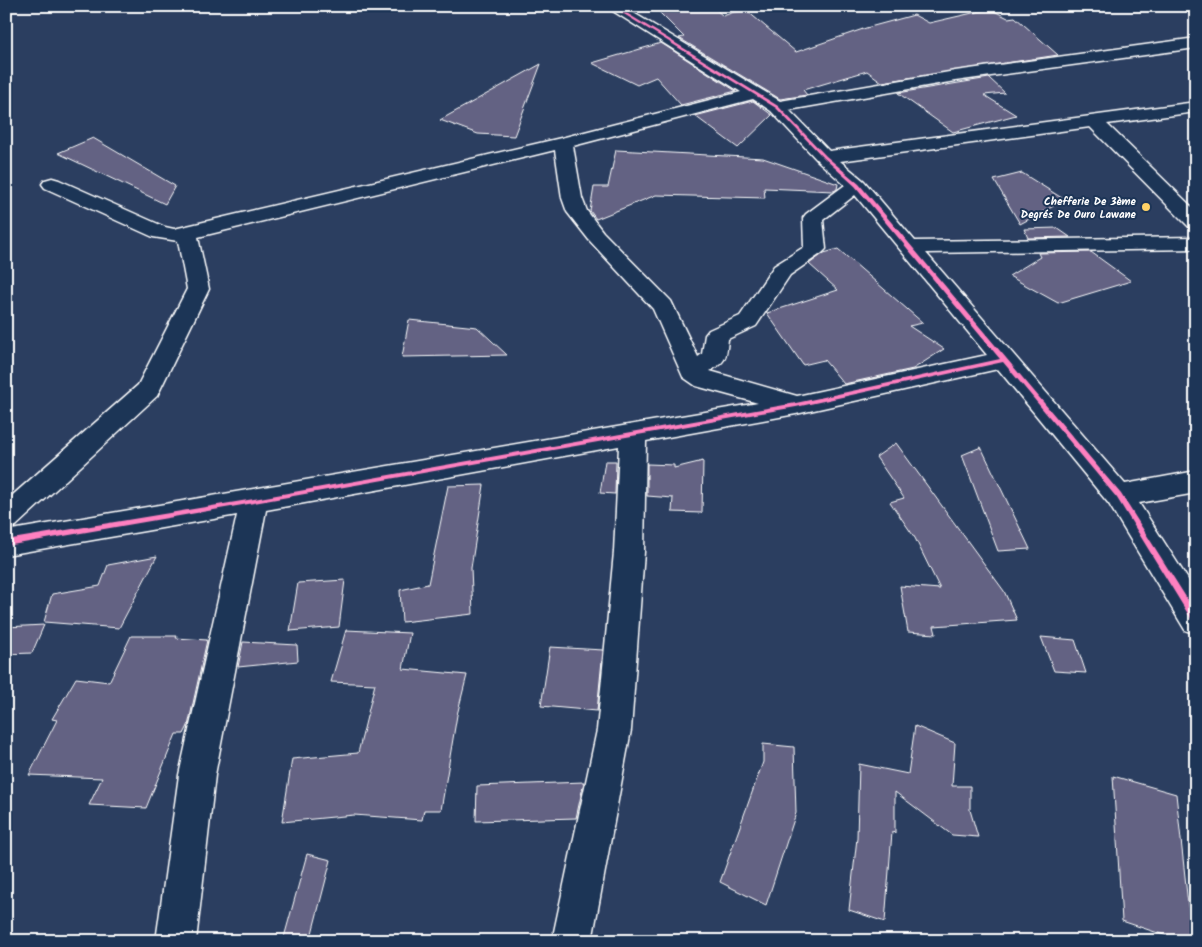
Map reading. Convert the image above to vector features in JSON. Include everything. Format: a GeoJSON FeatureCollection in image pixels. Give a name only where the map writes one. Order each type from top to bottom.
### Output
{"type":"FeatureCollection","features":[{"type":"Feature","properties":{"kind":"street"},"geometry":{"type":"LineString","coordinates":[[612,6],[778,107],[825,158],[857,185],[1119,496],[1196,620]]}},
{"type":"Feature","properties":{"kind":"street"},"geometry":{"type":"LineString","coordinates":[[778,107],[955,76],[1196,43]]}},
{"type":"Feature","properties":{"kind":"street"},"geometry":{"type":"LineString","coordinates":[[52,184],[160,233],[187,234],[563,144],[757,93]]}},
{"type":"Feature","properties":{"kind":"street"},"geometry":{"type":"LineString","coordinates":[[825,158],[1196,106]]}},
{"type":"Feature","properties":{"kind":"street"},"geometry":{"type":"LineString","coordinates":[[1092,120],[1196,223]]}},
{"type":"Feature","properties":{"kind":"street"},"geometry":{"type":"LineString","coordinates":[[563,144],[572,198],[577,212],[596,236],[663,306],[692,372],[705,380],[796,405]]}},
{"type":"Feature","properties":{"kind":"street"},"geometry":{"type":"LineString","coordinates":[[692,372],[714,358],[717,336],[748,321],[782,272],[815,250],[813,218],[857,185]]}},
{"type":"Feature","properties":{"kind":"street"},"geometry":{"type":"LineString","coordinates":[[6,518],[148,390],[198,289],[187,234]]}},
{"type":"Feature","properties":{"kind":"street"},"geometry":{"type":"LineString","coordinates":[[910,247],[1196,243]]}},
{"type":"Feature","properties":{"kind":"street"},"geometry":{"type":"LineString","coordinates":[[6,543],[796,405],[1004,360]]}},
{"type":"Feature","properties":{"kind":"street"},"geometry":{"type":"LineString","coordinates":[[572,941],[614,730],[629,552],[633,433]]}},
{"type":"Feature","properties":{"kind":"street"},"geometry":{"type":"LineString","coordinates":[[1119,496],[1196,482]]}},
{"type":"Feature","properties":{"kind":"street"},"geometry":{"type":"LineString","coordinates":[[176,941],[197,775],[254,501]]}},
{"type":"Feature","properties":{"kind":"building"},"geometry":{"type":"Polygon","coordinates":[[[653,6],[712,6],[723,16],[734,12],[747,11],[796,52],[866,28],[914,15],[929,23],[990,9],[1008,18],[1015,17],[1058,55],[882,82],[867,71],[803,90],[807,95],[780,99],[679,38],[684,37],[653,6]]]}},
{"type":"Feature","properties":{"kind":"building"},"geometry":{"type":"Polygon","coordinates":[[[661,43],[736,91],[681,105],[656,77],[637,85],[592,63],[661,43]]]}},
{"type":"Feature","properties":{"kind":"building"},"geometry":{"type":"Polygon","coordinates":[[[541,64],[514,136],[478,134],[440,120],[541,64]]]}},
{"type":"Feature","properties":{"kind":"building"},"geometry":{"type":"Polygon","coordinates":[[[989,78],[1005,93],[984,95],[1016,115],[953,132],[898,93],[989,78]]]}},
{"type":"Feature","properties":{"kind":"building"},"geometry":{"type":"Polygon","coordinates":[[[753,101],[772,115],[738,148],[695,116],[753,101]]]}},
{"type":"Feature","properties":{"kind":"building"},"geometry":{"type":"Polygon","coordinates":[[[93,138],[175,186],[165,204],[58,153],[93,138]]]}},
{"type":"Feature","properties":{"kind":"building"},"geometry":{"type":"Polygon","coordinates":[[[616,150],[763,158],[838,184],[837,189],[834,191],[764,188],[765,198],[656,195],[596,219],[590,211],[594,187],[608,187],[616,150]]]}},
{"type":"Feature","properties":{"kind":"building"},"geometry":{"type":"Polygon","coordinates":[[[1022,173],[1065,200],[1020,224],[994,180],[1022,173]]]}},
{"type":"Feature","properties":{"kind":"building"},"geometry":{"type":"Polygon","coordinates":[[[1057,228],[1070,237],[1028,238],[1024,229],[1057,228]]]}},
{"type":"Feature","properties":{"kind":"building"},"geometry":{"type":"Polygon","coordinates":[[[838,249],[923,323],[909,326],[944,349],[913,369],[844,384],[824,360],[803,365],[767,313],[838,290],[809,264],[824,253],[838,249]]]}},
{"type":"Feature","properties":{"kind":"building"},"geometry":{"type":"Polygon","coordinates":[[[1091,252],[1131,281],[1058,303],[1009,276],[1040,257],[1038,253],[1091,252]]]}},
{"type":"Feature","properties":{"kind":"building"},"geometry":{"type":"Polygon","coordinates":[[[409,320],[477,327],[507,355],[402,357],[409,320]]]}},
{"type":"Feature","properties":{"kind":"building"},"geometry":{"type":"Polygon","coordinates":[[[896,443],[1004,591],[1017,620],[934,626],[936,634],[908,632],[900,586],[940,589],[915,538],[890,502],[904,498],[876,457],[896,443]]]}},
{"type":"Feature","properties":{"kind":"building"},"geometry":{"type":"Polygon","coordinates":[[[981,447],[1030,549],[998,551],[962,455],[981,447]]]}},
{"type":"Feature","properties":{"kind":"building"},"geometry":{"type":"Polygon","coordinates":[[[605,461],[616,461],[615,494],[600,493],[605,461]]]}},
{"type":"Feature","properties":{"kind":"building"},"geometry":{"type":"Polygon","coordinates":[[[703,461],[702,513],[672,512],[673,498],[647,496],[647,464],[674,465],[674,468],[703,461]]]}},
{"type":"Feature","properties":{"kind":"building"},"geometry":{"type":"Polygon","coordinates":[[[484,485],[471,568],[473,614],[402,622],[400,590],[428,584],[448,486],[484,485]]]}},
{"type":"Feature","properties":{"kind":"building"},"geometry":{"type":"Polygon","coordinates":[[[157,556],[119,628],[44,622],[52,594],[100,586],[108,565],[157,556]]]}},
{"type":"Feature","properties":{"kind":"building"},"geometry":{"type":"Polygon","coordinates":[[[345,580],[339,627],[290,631],[298,583],[345,580]]]}},
{"type":"Feature","properties":{"kind":"building"},"geometry":{"type":"Polygon","coordinates":[[[44,625],[32,653],[6,654],[6,627],[44,625]]]}},
{"type":"Feature","properties":{"kind":"building"},"geometry":{"type":"Polygon","coordinates":[[[346,630],[410,633],[403,669],[467,675],[457,715],[441,810],[424,810],[422,820],[354,815],[282,822],[292,759],[358,753],[375,684],[331,682],[346,630]]]}},
{"type":"Feature","properties":{"kind":"building"},"geometry":{"type":"Polygon","coordinates":[[[131,636],[177,636],[176,638],[207,640],[188,726],[184,734],[176,734],[146,808],[89,805],[102,778],[29,775],[57,720],[52,719],[76,678],[109,682],[131,636]]]}},
{"type":"Feature","properties":{"kind":"building"},"geometry":{"type":"Polygon","coordinates":[[[1041,637],[1075,640],[1086,673],[1054,671],[1041,637]]]}},
{"type":"Feature","properties":{"kind":"building"},"geometry":{"type":"Polygon","coordinates":[[[243,642],[297,645],[298,661],[238,667],[243,642]]]}},
{"type":"Feature","properties":{"kind":"building"},"geometry":{"type":"Polygon","coordinates":[[[550,647],[603,650],[597,711],[541,706],[550,647]]]}},
{"type":"Feature","properties":{"kind":"building"},"geometry":{"type":"Polygon","coordinates":[[[915,726],[955,743],[952,786],[970,786],[970,810],[978,837],[952,835],[895,792],[895,833],[892,832],[885,922],[849,910],[857,838],[859,764],[908,774],[915,726]]]}},
{"type":"Feature","properties":{"kind":"building"},"geometry":{"type":"Polygon","coordinates":[[[763,744],[794,747],[796,813],[766,905],[720,882],[763,762],[763,744]]]}},
{"type":"Feature","properties":{"kind":"building"},"geometry":{"type":"Polygon","coordinates":[[[1113,776],[1176,794],[1192,941],[1182,941],[1122,921],[1113,776]]]}},
{"type":"Feature","properties":{"kind":"building"},"geometry":{"type":"Polygon","coordinates":[[[584,782],[576,818],[476,821],[477,786],[584,782]]]}},
{"type":"Feature","properties":{"kind":"building"},"geometry":{"type":"Polygon","coordinates":[[[307,854],[331,860],[310,941],[283,941],[307,854]]]}},
{"type":"Feature","properties":{"kind":"cycle path"},"geometry":{"type":"LineString","coordinates":[[612,6],[777,107],[825,157],[857,185],[1119,496],[1196,620]]}},
{"type":"Feature","properties":{"kind":"cycle path"},"geometry":{"type":"LineString","coordinates":[[6,543],[796,405],[1004,360]]}},
{"type":"Feature","properties":{"kind":"place","name":"Chefferie De 3ème Degrés De Ouro Lawane"},"geometry":{"type":"Point","coordinates":[1146,207]}}]}
